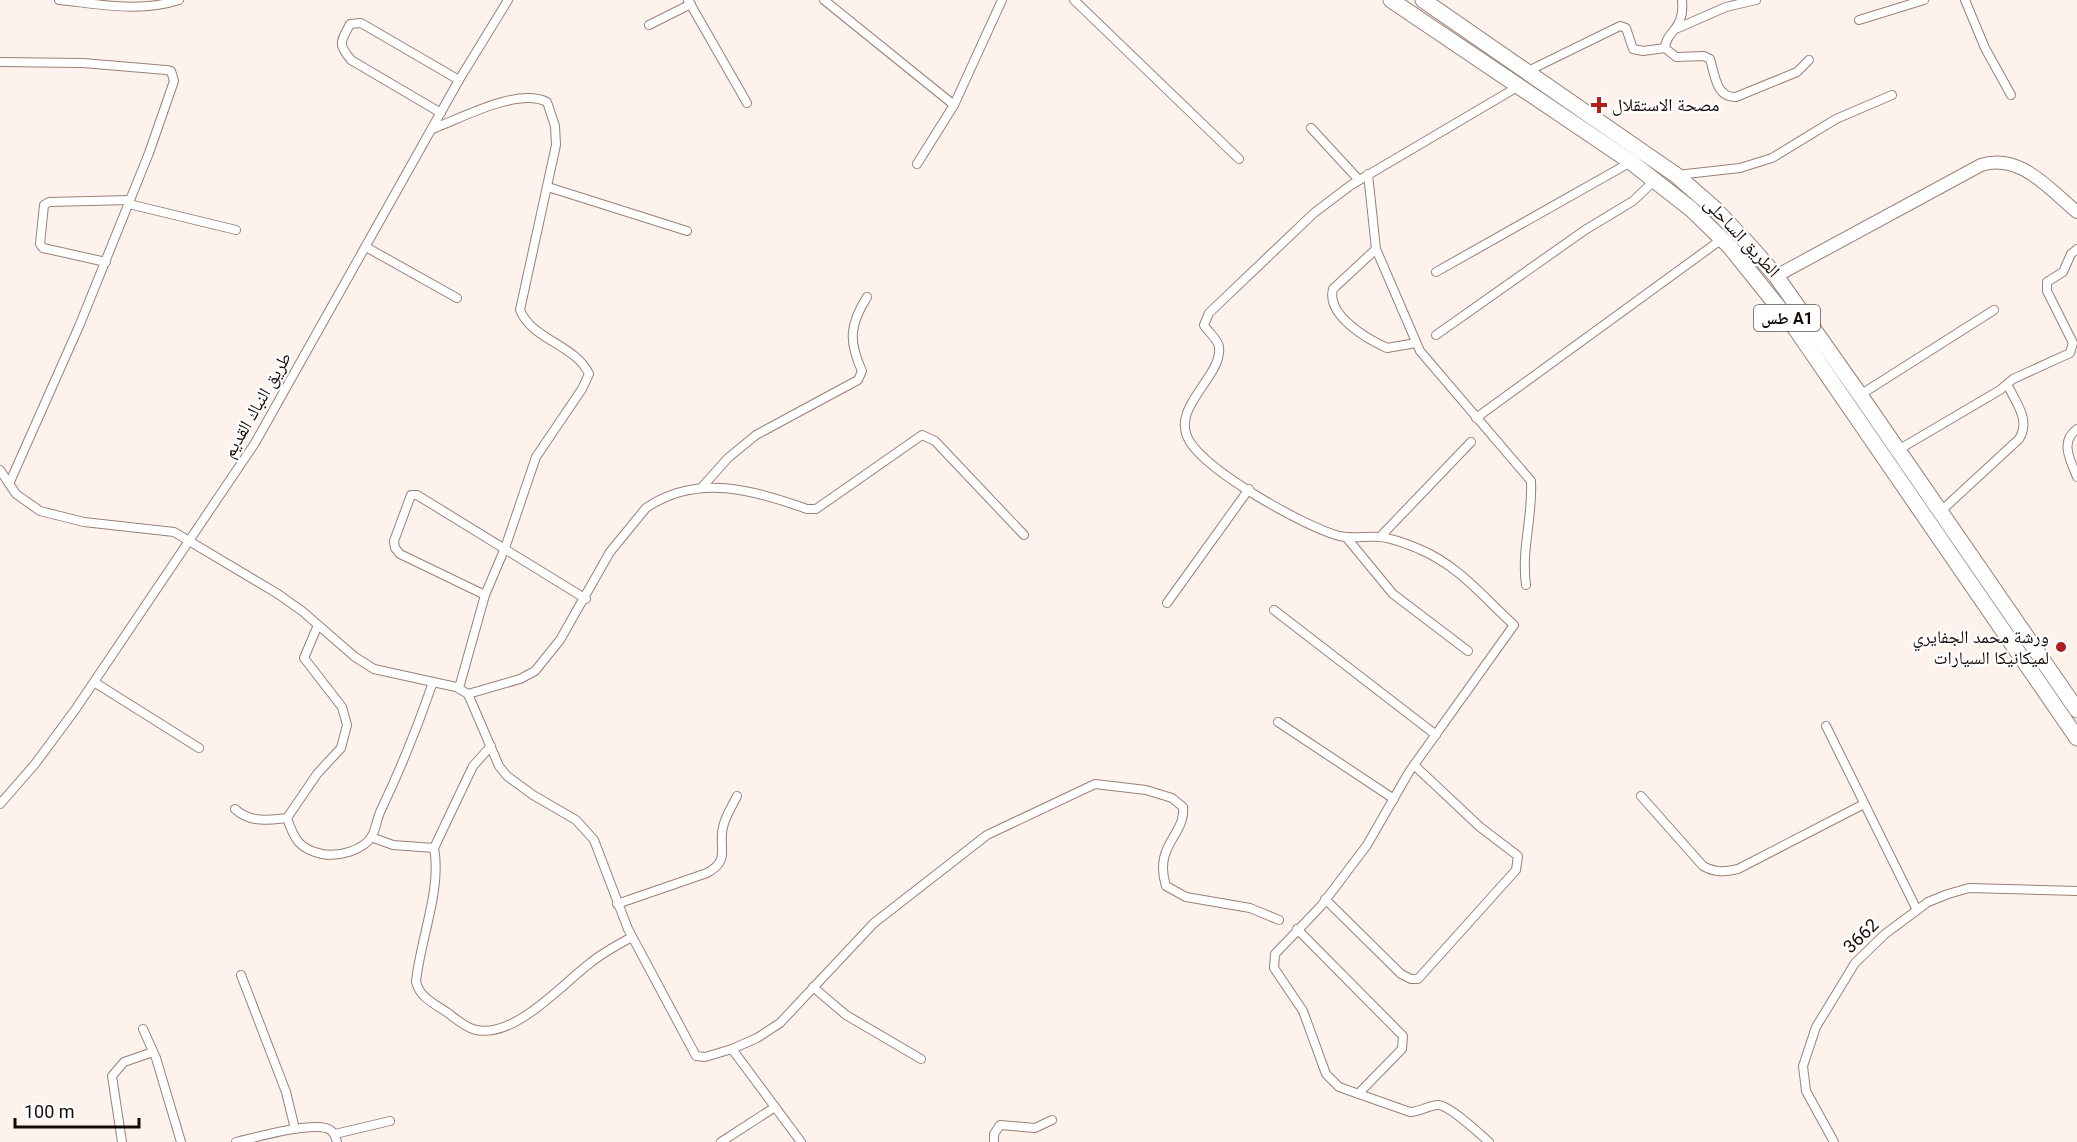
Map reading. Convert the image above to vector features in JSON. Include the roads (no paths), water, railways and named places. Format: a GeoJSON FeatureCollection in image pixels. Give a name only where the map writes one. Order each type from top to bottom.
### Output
{"type":"FeatureCollection","features":[{"type":"Feature","properties":{"kind":"highway","name":"الطريق الساحلى"},"geometry":{"type":"LineString","coordinates":[[1391,0],[1676,175],[1715,209],[1776,276],[1899,450],[2077,710]]}},
{"type":"Feature","properties":{"kind":"highway","name":"الطريق الساحلى"},"geometry":{"type":"LineString","coordinates":[[1428,2],[1522,79],[1655,180],[1722,239],[1763,286],[1795,328],[2077,738]]}},
{"type":"Feature","properties":{"kind":"street"},"geometry":{"type":"LineString","coordinates":[[59,0],[156,8],[179,0]]}},
{"type":"Feature","properties":{"kind":"street","name":"طريق النباك القديم"},"geometry":{"type":"LineString","coordinates":[[0,804],[46,749],[94,682],[255,443],[459,80],[508,0]]}},
{"type":"Feature","properties":{"kind":"street"},"geometry":{"type":"LineString","coordinates":[[824,0],[954,105]]}},
{"type":"Feature","properties":{"kind":"street"},"geometry":{"type":"LineString","coordinates":[[917,164],[954,105],[1002,0]]}},
{"type":"Feature","properties":{"kind":"street"},"geometry":{"type":"LineString","coordinates":[[1074,0],[1239,159]]}},
{"type":"Feature","properties":{"kind":"street"},"geometry":{"type":"LineString","coordinates":[[1678,28],[1683,10],[1682,0]]}},
{"type":"Feature","properties":{"kind":"street"},"geometry":{"type":"LineString","coordinates":[[1665,48],[1665,41],[1678,28],[1726,7],[1756,0]]}},
{"type":"Feature","properties":{"kind":"street"},"geometry":{"type":"LineString","coordinates":[[1859,20],[1924,0]]}},
{"type":"Feature","properties":{"kind":"street"},"geometry":{"type":"LineString","coordinates":[[1965,0],[1985,48],[2011,95]]}},
{"type":"Feature","properties":{"kind":"street"},"geometry":{"type":"LineString","coordinates":[[649,25],[690,2],[747,103]]}},
{"type":"Feature","properties":{"kind":"street"},"geometry":{"type":"LineString","coordinates":[[441,113],[351,60],[341,48],[341,42],[350,24],[361,23],[459,80]]}},
{"type":"Feature","properties":{"kind":"street"},"geometry":{"type":"LineString","coordinates":[[1490,1142],[1447,1108],[1438,1105],[1419,1112],[1410,1112],[1339,1088],[1326,1074],[1303,1011],[1274,968],[1275,954],[1325,899],[1367,844],[1414,765],[1514,625],[1462,573],[1444,561],[1401,542],[1380,537],[1359,539],[1346,537],[1314,527],[1280,510],[1218,470],[1189,440],[1185,423],[1189,408],[1219,355],[1217,341],[1207,330],[1205,321],[1209,313],[1239,283],[1314,213],[1359,180],[1522,79],[1620,26],[1626,28],[1634,49],[1638,51],[1665,48],[1676,57],[1704,56],[1710,59],[1720,90],[1732,98],[1797,72],[1809,60]]}},
{"type":"Feature","properties":{"kind":"street"},"geometry":{"type":"LineString","coordinates":[[0,62],[83,63],[171,71],[174,81],[106,262],[46,405],[9,483]]}},
{"type":"Feature","properties":{"kind":"street"},"geometry":{"type":"LineString","coordinates":[[1676,175],[1740,168],[1772,158],[1836,119],[1892,95]]}},
{"type":"Feature","properties":{"kind":"street"},"geometry":{"type":"LineString","coordinates":[[432,129],[498,104],[527,96],[537,97],[547,102],[555,126],[556,145],[520,310],[528,324],[587,370],[589,379],[536,457],[505,548],[485,595],[459,688]]}},
{"type":"Feature","properties":{"kind":"street"},"geometry":{"type":"LineString","coordinates":[[1311,128],[1359,180]]}},
{"type":"Feature","properties":{"kind":"street"},"geometry":{"type":"LineString","coordinates":[[1776,276],[1981,165],[1994,161],[2010,162],[2023,168],[2077,212]]}},
{"type":"Feature","properties":{"kind":"street"},"geometry":{"type":"LineString","coordinates":[[1436,272],[1631,162]]}},
{"type":"Feature","properties":{"kind":"street"},"geometry":{"type":"LineString","coordinates":[[1368,174],[1376,249],[1420,351],[1531,481],[1532,500],[1523,562],[1526,585]]}},
{"type":"Feature","properties":{"kind":"street"},"geometry":{"type":"LineString","coordinates":[[1436,335],[1568,241],[1633,201],[1655,180]]}},
{"type":"Feature","properties":{"kind":"street"},"geometry":{"type":"LineString","coordinates":[[548,187],[687,231]]}},
{"type":"Feature","properties":{"kind":"street"},"geometry":{"type":"LineString","coordinates":[[106,262],[43,248],[40,244],[44,205],[49,202],[129,202],[236,230]]}},
{"type":"Feature","properties":{"kind":"street"},"geometry":{"type":"LineString","coordinates":[[1476,418],[1722,239]]}},
{"type":"Feature","properties":{"kind":"street"},"geometry":{"type":"LineString","coordinates":[[366,248],[457,298]]}},
{"type":"Feature","properties":{"kind":"street"},"geometry":{"type":"LineString","coordinates":[[1376,249],[1333,289],[1331,297],[1334,306],[1349,324],[1387,348],[1416,343]]}},
{"type":"Feature","properties":{"kind":"street"},"geometry":{"type":"LineString","coordinates":[[1899,450],[2007,384],[2070,353],[2073,343],[2047,291],[2047,282],[2063,272],[2071,254],[2077,249]]}},
{"type":"Feature","properties":{"kind":"street"},"geometry":{"type":"LineString","coordinates":[[703,486],[728,458],[756,435],[858,380],[862,370],[852,343],[853,326],[855,316],[867,297]]}},
{"type":"Feature","properties":{"kind":"street"},"geometry":{"type":"LineString","coordinates":[[1860,395],[1994,310]]}},
{"type":"Feature","properties":{"kind":"street"},"geometry":{"type":"LineString","coordinates":[[1941,511],[2019,439],[2025,429],[2024,419],[2007,384]]}},
{"type":"Feature","properties":{"kind":"street"},"geometry":{"type":"LineString","coordinates":[[2077,429],[2068,438],[2066,448],[2077,477]]}},
{"type":"Feature","properties":{"kind":"street"},"geometry":{"type":"LineString","coordinates":[[468,694],[535,671],[560,640],[586,598],[610,552],[646,508],[663,499],[703,486],[741,489],[807,509],[816,509],[922,435],[927,435],[1024,535]]}},
{"type":"Feature","properties":{"kind":"street"},"geometry":{"type":"LineString","coordinates":[[1380,537],[1471,441]]}},
{"type":"Feature","properties":{"kind":"street"},"geometry":{"type":"LineString","coordinates":[[0,470],[16,494],[40,511],[84,522],[164,530],[278,594],[355,657],[374,669],[459,688],[468,694],[499,766],[507,776],[533,795],[560,809],[585,829],[605,865],[617,904],[632,937],[696,1056],[705,1057],[732,1049],[757,1038],[780,1023],[874,923],[987,835],[1095,784],[1146,790],[1173,798],[1183,807],[1184,816],[1169,841],[1161,870],[1166,886],[1186,897],[1250,908],[1279,920]]}},
{"type":"Feature","properties":{"kind":"street"},"geometry":{"type":"LineString","coordinates":[[1167,603],[1249,489]]}},
{"type":"Feature","properties":{"kind":"street"},"geometry":{"type":"LineString","coordinates":[[485,595],[400,554],[395,548],[394,541],[409,498],[417,495],[586,598]]}},
{"type":"Feature","properties":{"kind":"street"},"geometry":{"type":"LineString","coordinates":[[1346,537],[1394,594],[1468,651]]}},
{"type":"Feature","properties":{"kind":"street"},"geometry":{"type":"LineString","coordinates":[[1274,610],[1436,735]]}},
{"type":"Feature","properties":{"kind":"street"},"geometry":{"type":"LineString","coordinates":[[235,809],[243,817],[252,819],[264,821],[286,818],[317,774],[340,748],[347,725],[342,707],[304,658],[318,626]]}},
{"type":"Feature","properties":{"kind":"street"},"geometry":{"type":"LineString","coordinates":[[94,682],[199,748]]}},
{"type":"Feature","properties":{"kind":"street"},"geometry":{"type":"LineString","coordinates":[[286,818],[296,843],[312,851],[325,854],[346,853],[371,837],[410,748],[433,682]]}},
{"type":"Feature","properties":{"kind":"street"},"geometry":{"type":"LineString","coordinates":[[1278,722],[1394,799]]}},
{"type":"Feature","properties":{"kind":"street"},"geometry":{"type":"LineString","coordinates":[[1826,726],[1917,910]]}},
{"type":"Feature","properties":{"kind":"street"},"geometry":{"type":"LineString","coordinates":[[491,746],[473,766],[434,848],[433,883],[416,982],[418,989],[426,998],[470,1028],[489,1031],[510,1024],[543,1003],[591,962],[632,937]]}},
{"type":"Feature","properties":{"kind":"street"},"geometry":{"type":"LineString","coordinates":[[1325,899],[1401,974],[1411,979],[1418,979],[1516,870],[1518,856],[1480,828],[1414,765]]}},
{"type":"Feature","properties":{"kind":"street"},"geometry":{"type":"LineString","coordinates":[[0,788],[9,795]]}},
{"type":"Feature","properties":{"kind":"street"},"geometry":{"type":"LineString","coordinates":[[617,904],[707,873],[718,866],[722,861],[723,828],[737,796]]}},
{"type":"Feature","properties":{"kind":"street"},"geometry":{"type":"LineString","coordinates":[[1641,796],[1703,866],[1713,872],[1738,869],[1864,804]]}},
{"type":"Feature","properties":{"kind":"street"},"geometry":{"type":"LineString","coordinates":[[371,837],[393,845],[420,849],[434,848]]}},
{"type":"Feature","properties":{"kind":"street","name":"3662"},"geometry":{"type":"LineString","coordinates":[[1834,1142],[1806,1091],[1803,1066],[1808,1048],[1823,1015],[1855,963],[1885,934],[1917,910],[1948,894],[1969,888],[2077,891]]}},
{"type":"Feature","properties":{"kind":"street"},"geometry":{"type":"LineString","coordinates":[[1297,929],[1403,1036],[1402,1049],[1358,1094]]}},
{"type":"Feature","properties":{"kind":"street"},"geometry":{"type":"LineString","coordinates":[[241,975],[286,1092],[295,1129]]}},
{"type":"Feature","properties":{"kind":"street"},"geometry":{"type":"LineString","coordinates":[[813,987],[846,1015],[921,1059]]}},
{"type":"Feature","properties":{"kind":"street"},"geometry":{"type":"LineString","coordinates":[[143,1029],[153,1052],[181,1142]]}},
{"type":"Feature","properties":{"kind":"street"},"geometry":{"type":"LineString","coordinates":[[732,1049],[801,1142]]}},
{"type":"Feature","properties":{"kind":"street"},"geometry":{"type":"LineString","coordinates":[[122,1142],[112,1076],[124,1062],[153,1052]]}},
{"type":"Feature","properties":{"kind":"street"},"geometry":{"type":"LineString","coordinates":[[721,1142],[775,1107]]}},
{"type":"Feature","properties":{"kind":"street"},"geometry":{"type":"LineString","coordinates":[[240,1141],[295,1129],[327,1128],[336,1138],[390,1120]]}},
{"type":"Feature","properties":{"kind":"street"},"geometry":{"type":"LineString","coordinates":[[994,1142],[994,1134],[1000,1125],[1035,1128],[1052,1120]]}},
{"type":"Feature","properties":{"kind":"place","name":"مصحة الاستقلال"},"geometry":{"type":"Point","coordinates":[1599,105]}},
{"type":"Feature","properties":{"kind":"place","name":"ورشة محمد الجفايري لميكانيكا السيارات"},"geometry":{"type":"Point","coordinates":[2061,647]}}]}
